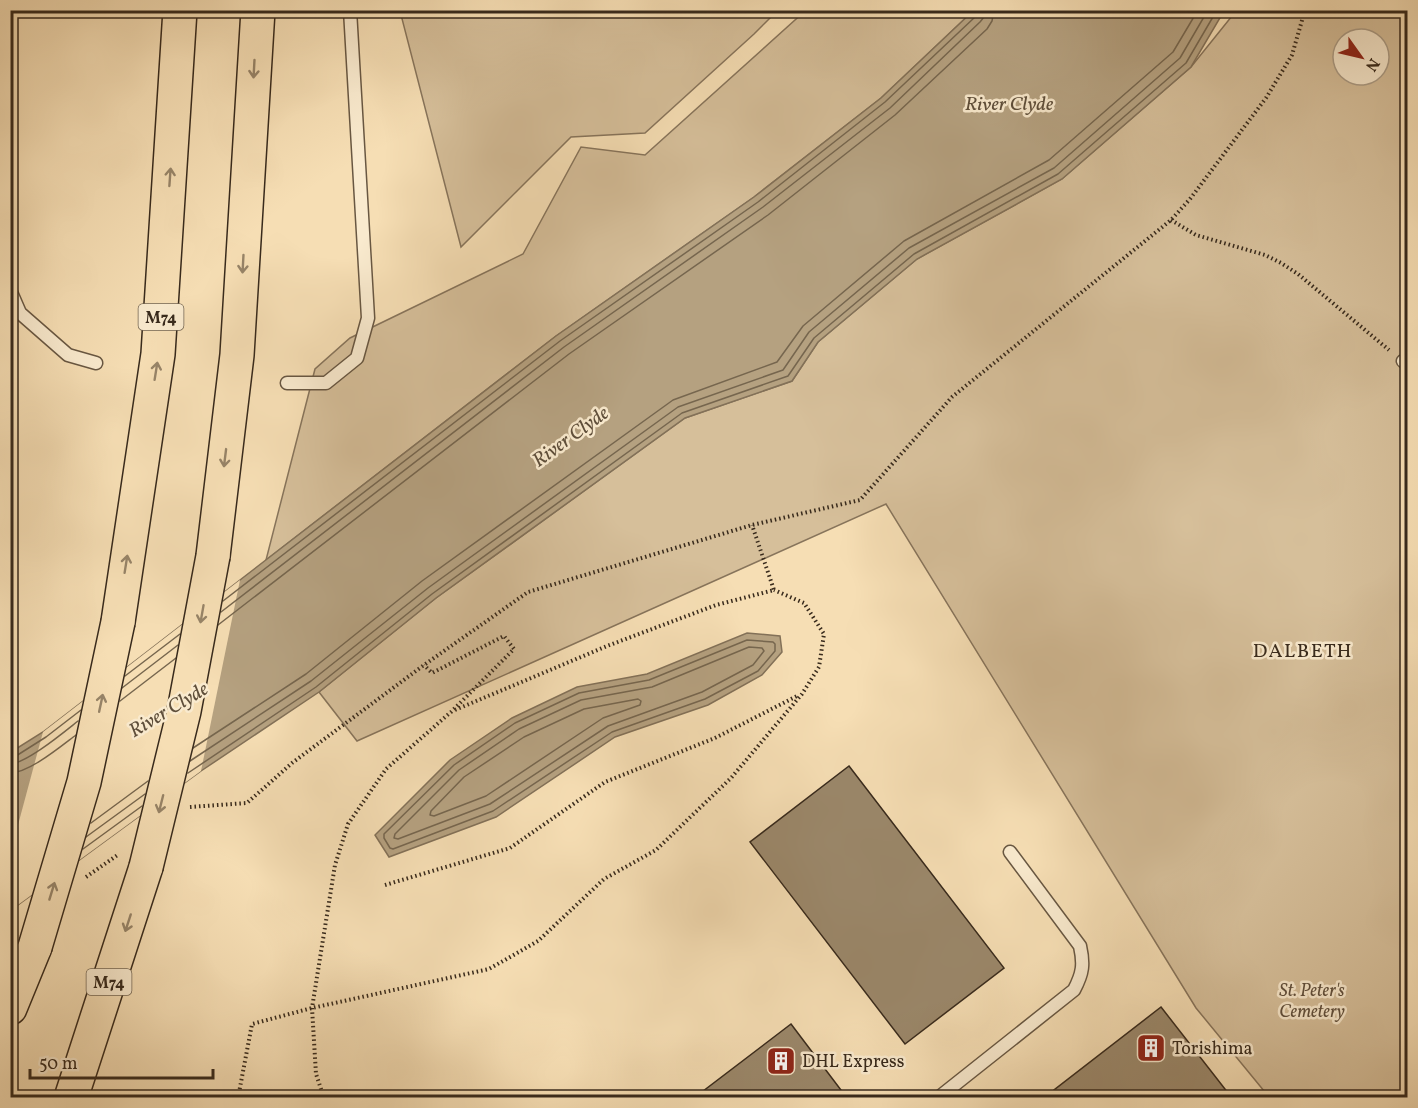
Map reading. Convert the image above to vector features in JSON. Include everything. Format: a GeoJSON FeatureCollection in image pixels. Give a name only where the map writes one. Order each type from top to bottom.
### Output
{"type":"FeatureCollection","features":[{"type":"Feature","properties":{"kind":"highway","name":"M74"},"geometry":{"type":"LineString","coordinates":[[10,1008],[35,947],[84,782],[117,622],[159,354],[180,10]]}},
{"type":"Feature","properties":{"kind":"highway","name":"M74"},"geometry":{"type":"LineString","coordinates":[[71,1098],[146,867],[184,711],[213,556],[237,355],[258,10]]}},
{"type":"Feature","properties":{"kind":"lane"},"geometry":{"type":"LineString","coordinates":[[287,383],[326,383],[357,358],[368,318],[350,10]]}},
{"type":"Feature","properties":{"kind":"lane"},"geometry":{"type":"LineString","coordinates":[[10,290],[20,313],[68,355],[96,363]]}},
{"type":"Feature","properties":{"kind":"lane"},"geometry":{"type":"LineString","coordinates":[[938,1098],[1074,990],[1081,977],[1083,960],[1080,946],[1010,852]]}},
{"type":"Feature","properties":{"kind":"path"},"geometry":{"type":"LineString","coordinates":[[247,803],[292,763],[424,665],[528,592],[752,525],[860,500],[952,397],[1171,220],[1190,199],[1266,98],[1292,55],[1305,10]]}},
{"type":"Feature","properties":{"kind":"path"},"geometry":{"type":"LineString","coordinates":[[1171,220],[1196,235],[1265,255],[1281,262],[1405,362]]}},
{"type":"Feature","properties":{"kind":"path"},"geometry":{"type":"LineString","coordinates":[[752,525],[774,590]]}},
{"type":"Feature","properties":{"kind":"path"},"geometry":{"type":"LineString","coordinates":[[238,1098],[252,1024],[312,1008],[489,969],[538,941],[604,879],[656,850],[731,778],[802,694],[819,667],[824,634],[804,603],[774,590],[716,605],[618,642],[451,712]]}},
{"type":"Feature","properties":{"kind":"path"},"geometry":{"type":"LineString","coordinates":[[324,1098],[316,1074],[312,1008],[335,865],[348,824],[386,769],[451,712],[514,649],[504,636],[432,673],[424,665]]}},
{"type":"Feature","properties":{"kind":"path"},"geometry":{"type":"LineString","coordinates":[[386,885],[510,849],[605,782],[715,738],[802,694]]}},
{"type":"Feature","properties":{"kind":"green space"},"geometry":{"type":"Polygon","coordinates":[[[400,10],[777,11],[645,133],[571,137],[461,247],[400,10]]]}},
{"type":"Feature","properties":{"kind":"green space"},"geometry":{"type":"Polygon","coordinates":[[[805,11],[973,11],[881,98],[754,197],[556,336],[266,560],[315,369],[350,338],[523,254],[581,147],[645,155],[805,11]]]}},
{"type":"Feature","properties":{"kind":"green space","name":"St. Peter's Cemetery"},"geometry":{"type":"Polygon","coordinates":[[[1236,11],[1407,11],[1407,1097],[1269,1097],[1196,1008],[886,504],[357,741],[319,692],[436,598],[685,418],[792,381],[818,342],[917,259],[1062,179],[1191,67],[1236,11]]]}},
{"type":"Feature","properties":{"kind":"water","name":"River Clyde"},"geometry":{"type":"Polygon","coordinates":[[[973,11],[1224,11],[1191,67],[1062,179],[917,259],[818,342],[792,381],[685,418],[436,598],[319,692],[201,771],[11,910],[11,752],[43,732],[556,336],[754,197],[881,98],[973,11]]]}},
{"type":"Feature","properties":{"kind":"water"},"geometry":{"type":"Polygon","coordinates":[[[747,633],[780,636],[782,652],[762,675],[708,705],[615,737],[496,817],[389,857],[375,835],[450,760],[512,718],[577,687],[647,674],[747,633]]]}},
{"type":"Feature","properties":{"kind":"pier"},"geometry":{"type":"Polygon","coordinates":[[[240,580],[201,771],[11,910],[11,851],[43,732],[240,580]]]}},
{"type":"Feature","properties":{"kind":"building"},"geometry":{"type":"Polygon","coordinates":[[[849,766],[1004,968],[905,1044],[750,842],[849,766]]]}},
{"type":"Feature","properties":{"kind":"building","name":"Torishima"},"geometry":{"type":"Polygon","coordinates":[[[1161,1007],[1232,1098],[1060,1098],[1054,1090],[1161,1007]]]}},
{"type":"Feature","properties":{"kind":"building","name":"DHL Express"},"geometry":{"type":"Polygon","coordinates":[[[791,1024],[847,1098],[694,1098],[791,1024]]]}},
{"type":"Feature","properties":{"kind":"place","name":"Torishima"},"geometry":{"type":"Point","coordinates":[1151,1048]}},
{"type":"Feature","properties":{"kind":"place","name":"DHL Express"},"geometry":{"type":"Point","coordinates":[781,1061]}},
{"type":"Feature","properties":{"kind":"district","name":"DALBETH"},"geometry":{"type":"Point","coordinates":[1303,650]}}]}
